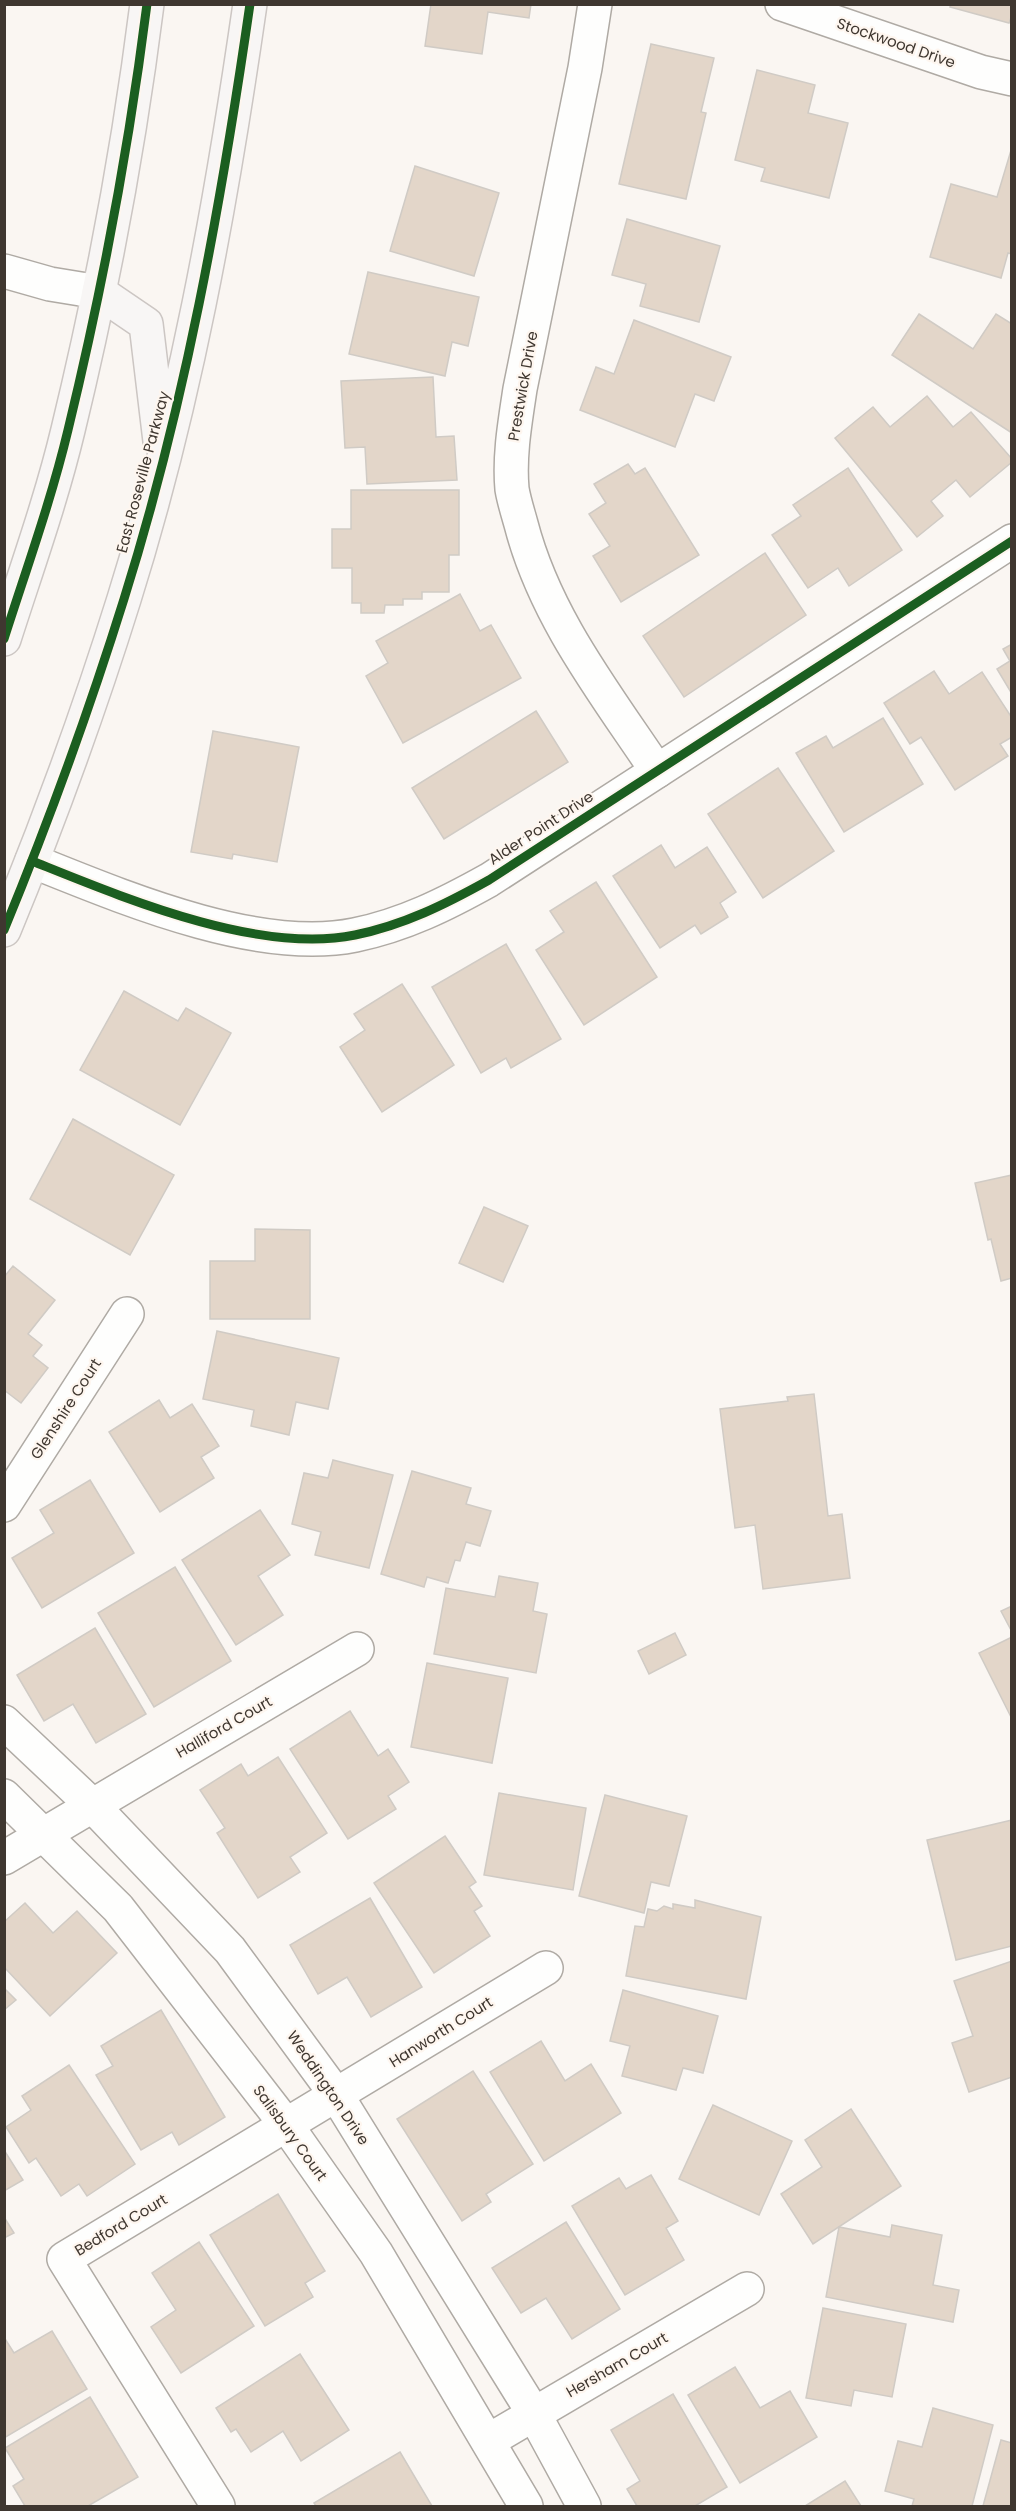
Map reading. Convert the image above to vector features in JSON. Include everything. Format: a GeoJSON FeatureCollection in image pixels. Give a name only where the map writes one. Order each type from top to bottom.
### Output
{"type":"FeatureCollection","features":[{"type":"Feature","properties":{"kind":"main road"},"geometry":{"type":"LineString","coordinates":[[4,639],[67,432],[99,292],[137,84],[147,4]]}},
{"type":"Feature","properties":{"kind":"main road","name":"East Roseville Parkway"},"geometry":{"type":"LineString","coordinates":[[4,930],[75,748],[121,609],[162,463],[218,213],[250,4]]}},
{"type":"Feature","properties":{"kind":"main road"},"geometry":{"type":"LineString","coordinates":[[99,292],[146,324],[162,463]]}},
{"type":"Feature","properties":{"kind":"street","name":"Prestwick Drive"},"geometry":{"type":"LineString","coordinates":[[595,4],[585,68],[520,389],[512,442],[512,490],[526,542],[562,628],[657,771]]}},
{"type":"Feature","properties":{"kind":"street","name":"Stockwood Drive"},"geometry":{"type":"LineString","coordinates":[[782,4],[981,72],[1011,79]]}},
{"type":"Feature","properties":{"kind":"street"},"geometry":{"type":"LineString","coordinates":[[4,272],[50,284],[99,292]]}},
{"type":"Feature","properties":{"kind":"street","name":"Alder Point Drive"},"geometry":{"type":"LineString","coordinates":[[32,861],[110,892],[203,923],[307,938],[352,935],[396,924],[444,905],[489,880],[1011,541]]}},
{"type":"Feature","properties":{"kind":"street","name":"Glenshire Court"},"geometry":{"type":"LineString","coordinates":[[4,1505],[127,1314]]}},
{"type":"Feature","properties":{"kind":"street","name":"Halliford Court"},"geometry":{"type":"LineString","coordinates":[[4,1858],[357,1649]]}},
{"type":"Feature","properties":{"kind":"street","name":"Weddington Drive"},"geometry":{"type":"LineString","coordinates":[[4,1722],[92,1805],[230,1950],[337,2096],[534,2414],[584,2506]]}},
{"type":"Feature","properties":{"kind":"street","name":"Salisbury Court"},"geometry":{"type":"LineString","coordinates":[[4,1796],[118,1908],[287,2126],[376,2253],[526,2506]]}},
{"type":"Feature","properties":{"kind":"street","name":"Hanworth Court"},"geometry":{"type":"LineString","coordinates":[[337,2096],[546,1968]]}},
{"type":"Feature","properties":{"kind":"street","name":"Bedford Court"},"geometry":{"type":"LineString","coordinates":[[218,2506],[64,2259],[337,2096]]}},
{"type":"Feature","properties":{"kind":"street","name":"Hersham Court"},"geometry":{"type":"LineString","coordinates":[[488,2441],[747,2289]]}},
{"type":"Feature","properties":{"kind":"building"},"geometry":{"type":"Polygon","coordinates":[[[431,4],[531,4],[529,18],[488,12],[482,54],[425,46],[431,4]]]}},
{"type":"Feature","properties":{"kind":"building"},"geometry":{"type":"Polygon","coordinates":[[[951,4],[1012,4],[1012,15],[1009,23],[950,7],[951,4]]]}},
{"type":"Feature","properties":{"kind":"building"},"geometry":{"type":"Polygon","coordinates":[[[651,44],[714,58],[701,112],[706,113],[686,199],[619,184],[651,44]]]}},
{"type":"Feature","properties":{"kind":"building"},"geometry":{"type":"Polygon","coordinates":[[[757,70],[815,85],[808,113],[848,123],[829,198],[761,181],[765,168],[735,160],[757,70]]]}},
{"type":"Feature","properties":{"kind":"building"},"geometry":{"type":"Polygon","coordinates":[[[1012,147],[1012,254],[1008,253],[1001,278],[930,257],[951,184],[997,197],[1012,147]]]}},
{"type":"Feature","properties":{"kind":"building"},"geometry":{"type":"Polygon","coordinates":[[[415,166],[499,193],[474,276],[390,251],[415,166]]]}},
{"type":"Feature","properties":{"kind":"building"},"geometry":{"type":"Polygon","coordinates":[[[627,219],[720,246],[699,322],[640,306],[646,284],[612,275],[627,219]]]}},
{"type":"Feature","properties":{"kind":"building"},"geometry":{"type":"Polygon","coordinates":[[[368,272],[479,297],[468,346],[452,342],[445,376],[349,354],[368,272]]]}},
{"type":"Feature","properties":{"kind":"building"},"geometry":{"type":"Polygon","coordinates":[[[919,314],[973,349],[996,314],[1012,324],[1012,433],[892,355],[919,314]]]}},
{"type":"Feature","properties":{"kind":"building"},"geometry":{"type":"Polygon","coordinates":[[[634,320],[731,357],[714,401],[695,394],[675,447],[580,410],[596,367],[614,374],[634,320]]]}},
{"type":"Feature","properties":{"kind":"building"},"geometry":{"type":"Polygon","coordinates":[[[433,377],[436,437],[454,436],[457,480],[367,484],[365,447],[345,448],[341,381],[433,377]]]}},
{"type":"Feature","properties":{"kind":"building"},"geometry":{"type":"Polygon","coordinates":[[[927,396],[953,427],[971,412],[1012,459],[1012,462],[970,497],[956,480],[931,501],[943,516],[917,537],[835,438],[873,407],[890,427],[927,396]]]}},
{"type":"Feature","properties":{"kind":"building"},"geometry":{"type":"Polygon","coordinates":[[[628,464],[635,474],[645,468],[699,555],[621,602],[593,556],[610,546],[589,514],[606,503],[594,484],[628,464]]]}},
{"type":"Feature","properties":{"kind":"building"},"geometry":{"type":"Polygon","coordinates":[[[848,468],[902,550],[849,586],[838,568],[808,588],[772,535],[801,516],[793,505],[848,468]]]}},
{"type":"Feature","properties":{"kind":"building"},"geometry":{"type":"Polygon","coordinates":[[[351,490],[459,490],[459,555],[449,555],[449,592],[422,592],[422,599],[403,599],[403,605],[385,605],[384,613],[361,613],[361,603],[352,603],[352,568],[332,568],[332,529],[351,529],[351,490]]]}},
{"type":"Feature","properties":{"kind":"building"},"geometry":{"type":"Polygon","coordinates":[[[765,553],[806,615],[684,697],[643,636],[765,553]]]}},
{"type":"Feature","properties":{"kind":"building"},"geometry":{"type":"Polygon","coordinates":[[[460,594],[480,631],[491,625],[521,678],[403,743],[366,676],[388,663],[376,641],[460,594]]]}},
{"type":"Feature","properties":{"kind":"building"},"geometry":{"type":"Polygon","coordinates":[[[1012,644],[1012,694],[997,669],[1010,661],[1003,649],[1012,644]]]}},
{"type":"Feature","properties":{"kind":"building"},"geometry":{"type":"Polygon","coordinates":[[[934,671],[949,694],[982,672],[1012,718],[1012,737],[1000,744],[1008,756],[955,790],[921,737],[910,744],[884,703],[934,671]]]}},
{"type":"Feature","properties":{"kind":"building"},"geometry":{"type":"Polygon","coordinates":[[[536,711],[568,762],[444,839],[412,788],[536,711]]]}},
{"type":"Feature","properties":{"kind":"building"},"geometry":{"type":"Polygon","coordinates":[[[883,718],[923,784],[844,832],[796,753],[826,736],[833,748],[883,718]]]}},
{"type":"Feature","properties":{"kind":"building"},"geometry":{"type":"Polygon","coordinates":[[[213,731],[299,747],[277,862],[233,854],[232,859],[191,852],[213,731]]]}},
{"type":"Feature","properties":{"kind":"building"},"geometry":{"type":"Polygon","coordinates":[[[778,768],[834,851],[763,898],[708,814],[778,768]]]}},
{"type":"Feature","properties":{"kind":"building"},"geometry":{"type":"Polygon","coordinates":[[[661,845],[675,868],[707,847],[736,892],[720,903],[728,917],[701,934],[695,925],[660,948],[613,876],[661,845]]]}},
{"type":"Feature","properties":{"kind":"building"},"geometry":{"type":"Polygon","coordinates":[[[596,882],[657,977],[584,1025],[536,950],[564,932],[550,911],[596,882]]]}},
{"type":"Feature","properties":{"kind":"building"},"geometry":{"type":"Polygon","coordinates":[[[506,944],[561,1039],[511,1068],[506,1058],[481,1073],[432,987],[506,944]]]}},
{"type":"Feature","properties":{"kind":"building"},"geometry":{"type":"Polygon","coordinates":[[[402,984],[454,1065],[382,1112],[340,1047],[365,1030],[354,1014],[402,984]]]}},
{"type":"Feature","properties":{"kind":"building"},"geometry":{"type":"Polygon","coordinates":[[[124,991],[178,1021],[186,1008],[231,1033],[180,1125],[80,1070],[124,991]]]}},
{"type":"Feature","properties":{"kind":"building"},"geometry":{"type":"Polygon","coordinates":[[[73,1119],[174,1175],[130,1255],[30,1199],[73,1119]]]}},
{"type":"Feature","properties":{"kind":"building"},"geometry":{"type":"Polygon","coordinates":[[[1012,1175],[1012,1278],[1001,1281],[991,1239],[988,1240],[975,1183],[1012,1175]]]}},
{"type":"Feature","properties":{"kind":"building"},"geometry":{"type":"Polygon","coordinates":[[[484,1207],[528,1226],[503,1282],[459,1263],[484,1207]]]}},
{"type":"Feature","properties":{"kind":"building"},"geometry":{"type":"Polygon","coordinates":[[[255,1229],[310,1230],[310,1319],[210,1319],[210,1261],[255,1261],[255,1229]]]}},
{"type":"Feature","properties":{"kind":"building"},"geometry":{"type":"Polygon","coordinates":[[[13,1266],[55,1300],[28,1334],[42,1345],[33,1356],[48,1368],[21,1403],[4,1390],[4,1277],[13,1266]]]}},
{"type":"Feature","properties":{"kind":"building"},"geometry":{"type":"Polygon","coordinates":[[[217,1331],[339,1358],[328,1409],[296,1402],[289,1435],[251,1426],[254,1410],[203,1399],[217,1331]]]}},
{"type":"Feature","properties":{"kind":"building"},"geometry":{"type":"Polygon","coordinates":[[[814,1394],[828,1516],[842,1514],[850,1578],[763,1589],[755,1525],[735,1528],[720,1409],[788,1401],[787,1397],[814,1394]]]}},
{"type":"Feature","properties":{"kind":"building"},"geometry":{"type":"Polygon","coordinates":[[[159,1400],[170,1418],[192,1404],[219,1446],[201,1457],[214,1478],[160,1512],[109,1432],[159,1400]]]}},
{"type":"Feature","properties":{"kind":"building"},"geometry":{"type":"Polygon","coordinates":[[[333,1460],[393,1475],[369,1568],[315,1555],[321,1532],[292,1524],[304,1473],[328,1478],[333,1460]]]}},
{"type":"Feature","properties":{"kind":"building"},"geometry":{"type":"Polygon","coordinates":[[[412,1471],[471,1488],[466,1504],[491,1511],[480,1546],[466,1542],[460,1561],[455,1560],[448,1583],[427,1577],[424,1587],[381,1574],[412,1471]]]}},
{"type":"Feature","properties":{"kind":"building"},"geometry":{"type":"Polygon","coordinates":[[[90,1480],[134,1553],[42,1608],[12,1558],[54,1533],[40,1510],[90,1480]]]}},
{"type":"Feature","properties":{"kind":"building"},"geometry":{"type":"Polygon","coordinates":[[[260,1510],[290,1555],[258,1576],[283,1615],[236,1645],[182,1560],[260,1510]]]}},
{"type":"Feature","properties":{"kind":"building"},"geometry":{"type":"Polygon","coordinates":[[[175,1567],[231,1661],[154,1707],[98,1613],[175,1567]]]}},
{"type":"Feature","properties":{"kind":"building"},"geometry":{"type":"Polygon","coordinates":[[[499,1576],[538,1583],[533,1611],[547,1614],[536,1673],[434,1654],[446,1588],[495,1597],[499,1576]]]}},
{"type":"Feature","properties":{"kind":"building"},"geometry":{"type":"Polygon","coordinates":[[[1012,1606],[1012,1632],[1001,1611],[1012,1606]]]}},
{"type":"Feature","properties":{"kind":"building"},"geometry":{"type":"Polygon","coordinates":[[[95,1628],[146,1714],[96,1743],[73,1704],[44,1721],[17,1675],[95,1628]]]}},
{"type":"Feature","properties":{"kind":"building"},"geometry":{"type":"Polygon","coordinates":[[[675,1633],[686,1655],[649,1674],[638,1651],[675,1633]]]}},
{"type":"Feature","properties":{"kind":"building"},"geometry":{"type":"Polygon","coordinates":[[[1012,1637],[1012,1719],[979,1653],[1012,1637]]]}},
{"type":"Feature","properties":{"kind":"building"},"geometry":{"type":"Polygon","coordinates":[[[427,1663],[508,1678],[492,1763],[411,1747],[427,1663]]]}},
{"type":"Feature","properties":{"kind":"building"},"geometry":{"type":"Polygon","coordinates":[[[350,1711],[378,1756],[388,1749],[409,1782],[388,1796],[396,1809],[348,1839],[290,1749],[350,1711]]]}},
{"type":"Feature","properties":{"kind":"building"},"geometry":{"type":"Polygon","coordinates":[[[278,1757],[327,1833],[290,1857],[300,1872],[258,1898],[217,1833],[225,1828],[200,1790],[241,1764],[248,1776],[278,1757]]]}},
{"type":"Feature","properties":{"kind":"building"},"geometry":{"type":"Polygon","coordinates":[[[499,1793],[586,1808],[573,1890],[484,1875],[499,1793]]]}},
{"type":"Feature","properties":{"kind":"building"},"geometry":{"type":"Polygon","coordinates":[[[605,1795],[687,1816],[669,1886],[651,1882],[644,1913],[579,1896],[605,1795]]]}},
{"type":"Feature","properties":{"kind":"building"},"geometry":{"type":"Polygon","coordinates":[[[1012,1820],[1012,1946],[956,1960],[927,1840],[1012,1820]]]}},
{"type":"Feature","properties":{"kind":"building"},"geometry":{"type":"Polygon","coordinates":[[[445,1836],[476,1882],[469,1887],[482,1906],[474,1911],[490,1936],[434,1973],[374,1883],[445,1836]]]}},
{"type":"Feature","properties":{"kind":"building"},"geometry":{"type":"Polygon","coordinates":[[[370,1898],[422,1987],[371,2017],[347,1977],[318,1994],[290,1945],[370,1898]]]}},
{"type":"Feature","properties":{"kind":"building"},"geometry":{"type":"Polygon","coordinates":[[[695,1900],[761,1917],[746,1999],[626,1976],[635,1926],[644,1927],[648,1909],[657,1911],[664,1906],[673,1909],[673,1904],[695,1908],[695,1900]]]}},
{"type":"Feature","properties":{"kind":"building"},"geometry":{"type":"Polygon","coordinates":[[[25,1903],[53,1933],[77,1911],[117,1953],[50,2016],[4,1967],[4,1922],[25,1903]]]}},
{"type":"Feature","properties":{"kind":"building"},"geometry":{"type":"Polygon","coordinates":[[[1012,1961],[1012,2077],[969,2092],[952,2043],[973,2036],[954,1981],[1012,1961]]]}},
{"type":"Feature","properties":{"kind":"building"},"geometry":{"type":"Polygon","coordinates":[[[4,1988],[16,2000],[4,2010],[4,1988]]]}},
{"type":"Feature","properties":{"kind":"building"},"geometry":{"type":"Polygon","coordinates":[[[623,1990],[718,2016],[703,2073],[683,2068],[676,2090],[622,2076],[630,2046],[610,2041],[623,1990]]]}},
{"type":"Feature","properties":{"kind":"building"},"geometry":{"type":"Polygon","coordinates":[[[161,2010],[225,2117],[179,2145],[172,2132],[141,2150],[96,2075],[113,2066],[101,2046],[161,2010]]]}},
{"type":"Feature","properties":{"kind":"building"},"geometry":{"type":"Polygon","coordinates":[[[541,2041],[565,2081],[591,2064],[621,2113],[544,2161],[490,2072],[541,2041]]]}},
{"type":"Feature","properties":{"kind":"building"},"geometry":{"type":"Polygon","coordinates":[[[69,2065],[135,2164],[87,2196],[79,2184],[61,2196],[36,2158],[29,2163],[6,2127],[31,2110],[22,2096],[69,2065]]]}},
{"type":"Feature","properties":{"kind":"building"},"geometry":{"type":"Polygon","coordinates":[[[473,2071],[533,2164],[486,2194],[491,2202],[462,2221],[397,2119],[473,2071]]]}},
{"type":"Feature","properties":{"kind":"building"},"geometry":{"type":"Polygon","coordinates":[[[713,2105],[792,2141],[759,2215],[679,2179],[713,2105]]]}},
{"type":"Feature","properties":{"kind":"building"},"geometry":{"type":"Polygon","coordinates":[[[851,2109],[901,2186],[813,2244],[781,2194],[822,2167],[805,2140],[851,2109]]]}},
{"type":"Feature","properties":{"kind":"building"},"geometry":{"type":"Polygon","coordinates":[[[4,2150],[23,2180],[4,2191],[4,2150]]]}},
{"type":"Feature","properties":{"kind":"building"},"geometry":{"type":"Polygon","coordinates":[[[651,2175],[678,2221],[666,2228],[684,2260],[625,2295],[572,2206],[619,2178],[626,2189],[651,2175]]]}},
{"type":"Feature","properties":{"kind":"building"},"geometry":{"type":"Polygon","coordinates":[[[278,2194],[325,2271],[305,2283],[313,2297],[265,2326],[210,2235],[278,2194]]]}},
{"type":"Feature","properties":{"kind":"building"},"geometry":{"type":"Polygon","coordinates":[[[4,2217],[14,2233],[4,2238],[4,2217]]]}},
{"type":"Feature","properties":{"kind":"building"},"geometry":{"type":"Polygon","coordinates":[[[566,2222],[620,2309],[572,2339],[546,2298],[521,2313],[492,2268],[566,2222]]]}},
{"type":"Feature","properties":{"kind":"building"},"geometry":{"type":"Polygon","coordinates":[[[892,2225],[942,2235],[933,2285],[959,2290],[953,2322],[826,2297],[839,2227],[890,2237],[892,2225]]]}},
{"type":"Feature","properties":{"kind":"building"},"geometry":{"type":"Polygon","coordinates":[[[199,2242],[254,2326],[181,2373],[151,2327],[176,2310],[152,2273],[199,2242]]]}},
{"type":"Feature","properties":{"kind":"building"},"geometry":{"type":"Polygon","coordinates":[[[823,2308],[906,2324],[892,2397],[854,2390],[851,2406],[806,2398],[823,2308]]]}},
{"type":"Feature","properties":{"kind":"building"},"geometry":{"type":"Polygon","coordinates":[[[52,2331],[87,2389],[4,2438],[4,2337],[14,2353],[52,2331]]]}},
{"type":"Feature","properties":{"kind":"building"},"geometry":{"type":"Polygon","coordinates":[[[300,2354],[349,2430],[301,2461],[283,2431],[251,2452],[236,2429],[231,2432],[216,2408],[300,2354]]]}},
{"type":"Feature","properties":{"kind":"building"},"geometry":{"type":"Polygon","coordinates":[[[735,2367],[760,2408],[790,2391],[817,2437],[740,2483],[688,2395],[735,2367]]]}},
{"type":"Feature","properties":{"kind":"building"},"geometry":{"type":"Polygon","coordinates":[[[673,2394],[727,2487],[695,2506],[637,2506],[627,2489],[640,2481],[611,2430],[673,2394]]]}},
{"type":"Feature","properties":{"kind":"building"},"geometry":{"type":"Polygon","coordinates":[[[90,2397],[138,2477],[88,2506],[25,2506],[13,2486],[24,2479],[5,2448],[90,2397]]]}},
{"type":"Feature","properties":{"kind":"building"},"geometry":{"type":"Polygon","coordinates":[[[933,2408],[993,2425],[972,2506],[912,2506],[914,2499],[885,2491],[898,2441],[922,2447],[933,2408]]]}},
{"type":"Feature","properties":{"kind":"building"},"geometry":{"type":"Polygon","coordinates":[[[1001,2440],[1012,2443],[1012,2506],[983,2506],[1001,2440]]]}},
{"type":"Feature","properties":{"kind":"building"},"geometry":{"type":"Polygon","coordinates":[[[400,2452],[432,2506],[316,2506],[314,2503],[400,2452]]]}},
{"type":"Feature","properties":{"kind":"building"},"geometry":{"type":"Polygon","coordinates":[[[845,2481],[861,2506],[805,2506],[845,2481]]]}},
{"type":"Feature","properties":{"kind":"cycle path"},"geometry":{"type":"LineString","coordinates":[[4,639],[54,483],[80,377],[123,165],[147,4]]}},
{"type":"Feature","properties":{"kind":"cycle path"},"geometry":{"type":"LineString","coordinates":[[4,930],[83,724],[146,526],[199,304],[227,154],[250,4]]}},
{"type":"Feature","properties":{"kind":"cycle path"},"geometry":{"type":"LineString","coordinates":[[32,861],[148,906],[234,930],[276,937],[317,939],[355,935],[391,926],[441,905],[489,880],[1012,541]]}}]}
